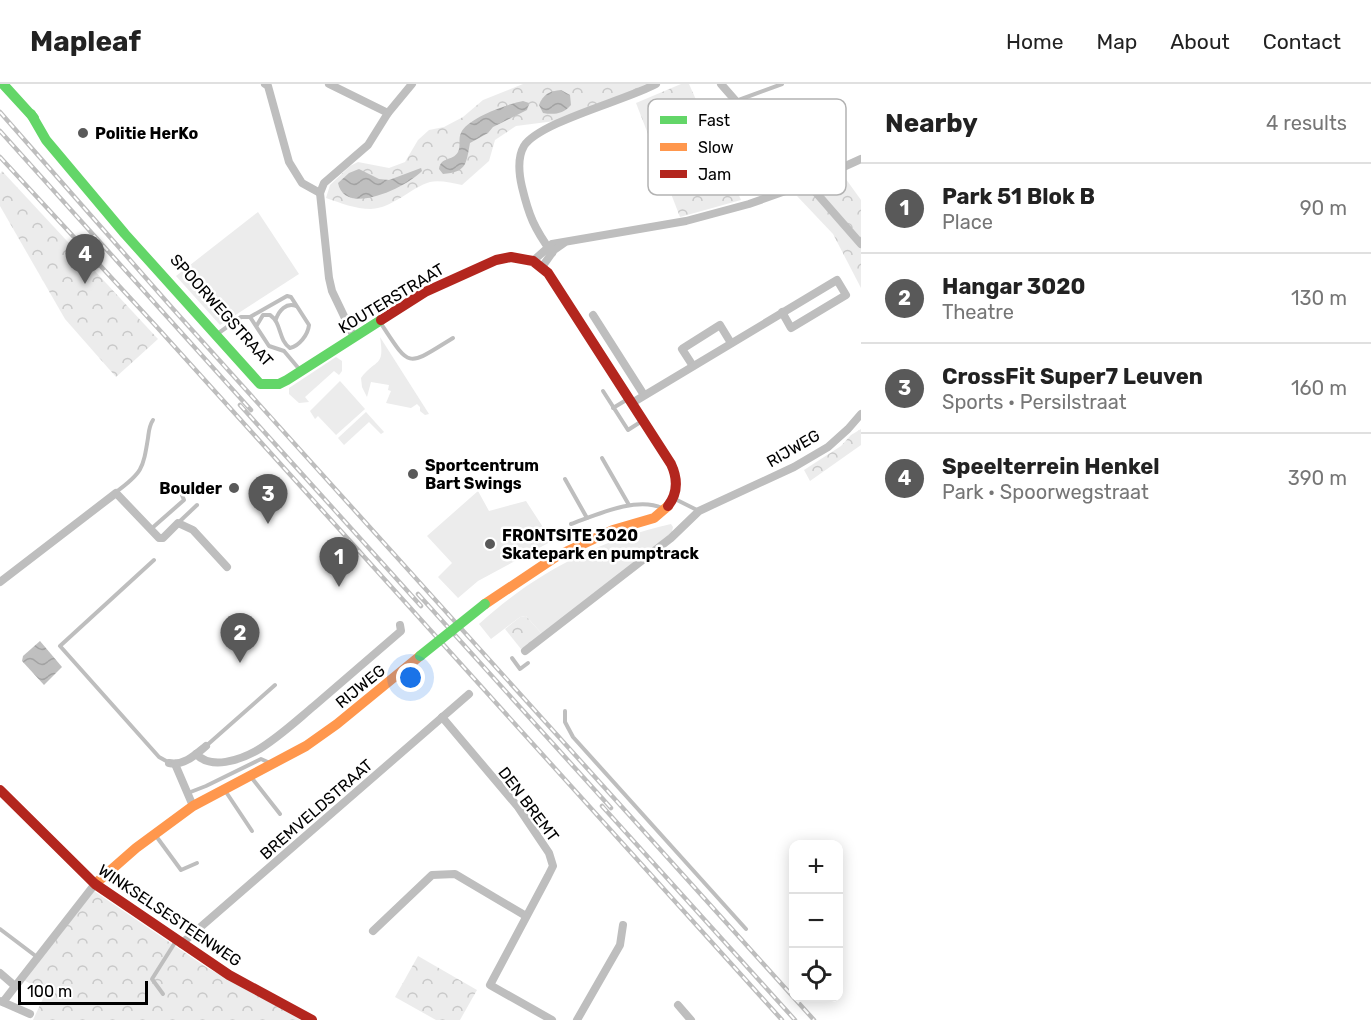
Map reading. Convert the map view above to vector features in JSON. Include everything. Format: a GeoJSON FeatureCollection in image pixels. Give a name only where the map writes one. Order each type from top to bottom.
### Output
{"type":"FeatureCollection","features":[{"type":"Feature","properties":{"kind":"street","name":"SPOORWEGSTRAAT"},"geometry":{"type":"LineString","coordinates":[[3,84],[31,114],[46,140],[125,234],[218,335],[254,379],[260,384],[271,384]]}},
{"type":"Feature","properties":{"kind":"street"},"geometry":{"type":"LineString","coordinates":[[329,84],[388,113]]}},
{"type":"Feature","properties":{"kind":"street"},"geometry":{"type":"LineString","coordinates":[[354,337],[332,291],[320,193],[324,183],[368,145],[388,113],[412,84]]}},
{"type":"Feature","properties":{"kind":"street"},"geometry":{"type":"LineString","coordinates":[[550,250],[529,217],[521,179],[520,153],[535,135],[656,84]]}},
{"type":"Feature","properties":{"kind":"street"},"geometry":{"type":"LineString","coordinates":[[721,84],[734,99]]}},
{"type":"Feature","properties":{"kind":"street"},"geometry":{"type":"LineString","coordinates":[[268,85],[289,162],[302,183],[320,193]]}},
{"type":"Feature","properties":{"kind":"street"},"geometry":{"type":"LineString","coordinates":[[846,166],[861,159]]}},
{"type":"Feature","properties":{"kind":"street"},"geometry":{"type":"LineString","coordinates":[[674,499],[677,482],[674,471],[552,278],[537,264],[550,250],[568,240],[686,221],[774,195]]}},
{"type":"Feature","properties":{"kind":"street"},"geometry":{"type":"LineString","coordinates":[[818,195],[861,244]]}},
{"type":"Feature","properties":{"kind":"street","name":"KOUTERSTRAAT"},"geometry":{"type":"LineString","coordinates":[[271,384],[279,384],[301,371],[433,288],[496,260],[519,257],[537,264]]}},
{"type":"Feature","properties":{"kind":"street"},"geometry":{"type":"LineString","coordinates":[[630,401],[644,395],[731,344],[782,312],[837,280],[846,295],[791,328],[782,312]]}},
{"type":"Feature","properties":{"kind":"street"},"geometry":{"type":"LineString","coordinates":[[593,315],[644,395]]}},
{"type":"Feature","properties":{"kind":"street"},"geometry":{"type":"LineString","coordinates":[[693,366],[682,349],[720,325],[731,344]]}},
{"type":"Feature","properties":{"kind":"street","name":"RIJWEG"},"geometry":{"type":"LineString","coordinates":[[699,511],[794,467],[828,447],[849,429],[861,414]]}},
{"type":"Feature","properties":{"kind":"street"},"geometry":{"type":"LineString","coordinates":[[0,582],[116,493],[159,538],[162,538],[178,523],[193,530],[227,567]]}},
{"type":"Feature","properties":{"kind":"street","name":"RIJWEG"},"geometry":{"type":"LineString","coordinates":[[95,884],[155,834],[193,807],[306,746],[337,724],[485,604],[531,571],[581,544],[614,530],[651,519],[665,510],[674,499]]}},
{"type":"Feature","properties":{"kind":"street"},"geometry":{"type":"LineString","coordinates":[[525,651],[672,538],[699,511]]}},
{"type":"Feature","properties":{"kind":"street"},"geometry":{"type":"LineString","coordinates":[[196,754],[216,764],[256,751],[285,730],[401,631],[400,625]]}},
{"type":"Feature","properties":{"kind":"street","name":"BREMVELDSTRAAT"},"geometry":{"type":"LineString","coordinates":[[179,942],[468,694]]}},
{"type":"Feature","properties":{"kind":"street","name":"DEN BREMT"},"geometry":{"type":"LineString","coordinates":[[442,717],[518,807],[549,854],[552,866],[490,985],[552,1020]]}},
{"type":"Feature","properties":{"kind":"street"},"geometry":{"type":"LineString","coordinates":[[193,807],[172,764],[186,762],[206,746]]}},
{"type":"Feature","properties":{"kind":"street","name":"WINKSELSESTEENWEG"},"geometry":{"type":"LineString","coordinates":[[0,790],[95,884],[229,975],[312,1020]]}},
{"type":"Feature","properties":{"kind":"street"},"geometry":{"type":"LineString","coordinates":[[373,931],[432,875],[455,874],[526,916]]}},
{"type":"Feature","properties":{"kind":"street"},"geometry":{"type":"LineString","coordinates":[[30,1014],[1,1002],[95,884]]}},
{"type":"Feature","properties":{"kind":"street"},"geometry":{"type":"LineString","coordinates":[[577,1020],[620,945],[623,925]]}},
{"type":"Feature","properties":{"kind":"street"},"geometry":{"type":"LineString","coordinates":[[0,973],[15,986]]}},
{"type":"Feature","properties":{"kind":"street"},"geometry":{"type":"LineString","coordinates":[[678,1005],[691,1020]]}},
{"type":"Feature","properties":{"kind":"lane"},"geometry":{"type":"LineString","coordinates":[[744,99],[782,84]]}},
{"type":"Feature","properties":{"kind":"lane"},"geometry":{"type":"LineString","coordinates":[[218,335],[241,317],[250,317],[287,296],[291,297],[309,325],[306,335],[294,347],[287,347],[276,319],[270,315],[263,315],[257,325]]}},
{"type":"Feature","properties":{"kind":"lane"},"geometry":{"type":"LineString","coordinates":[[276,319],[279,312],[287,306],[297,306]]}},
{"type":"Feature","properties":{"kind":"lane"},"geometry":{"type":"LineString","coordinates":[[250,317],[269,346],[291,356],[301,371]]}},
{"type":"Feature","properties":{"kind":"lane"},"geometry":{"type":"LineString","coordinates":[[379,321],[402,356],[409,359],[418,360],[453,338]]}},
{"type":"Feature","properties":{"kind":"lane"},"geometry":{"type":"LineString","coordinates":[[603,391],[628,430],[643,421]]}},
{"type":"Feature","properties":{"kind":"lane"},"geometry":{"type":"LineString","coordinates":[[613,408],[630,401]]}},
{"type":"Feature","properties":{"kind":"lane"},"geometry":{"type":"LineString","coordinates":[[116,493],[136,477],[142,468],[149,426],[153,420]]}},
{"type":"Feature","properties":{"kind":"lane"},"geometry":{"type":"LineString","coordinates":[[602,458],[629,505]]}},
{"type":"Feature","properties":{"kind":"lane"},"geometry":{"type":"LineString","coordinates":[[565,479],[587,518]]}},
{"type":"Feature","properties":{"kind":"lane"},"geometry":{"type":"LineString","coordinates":[[151,529],[184,500],[182,495]]}},
{"type":"Feature","properties":{"kind":"lane"},"geometry":{"type":"LineString","coordinates":[[674,499],[699,511]]}},
{"type":"Feature","properties":{"kind":"lane"},"geometry":{"type":"LineString","coordinates":[[178,523],[197,505]]}},
{"type":"Feature","properties":{"kind":"lane"},"geometry":{"type":"LineString","coordinates":[[571,524],[629,505],[655,505],[665,510]]}},
{"type":"Feature","properties":{"kind":"lane"},"geometry":{"type":"LineString","coordinates":[[154,560],[60,646],[159,757],[172,764]]}},
{"type":"Feature","properties":{"kind":"lane"},"geometry":{"type":"LineString","coordinates":[[512,658],[520,669],[528,663]]}},
{"type":"Feature","properties":{"kind":"lane"},"geometry":{"type":"LineString","coordinates":[[206,746],[275,685]]}},
{"type":"Feature","properties":{"kind":"lane"},"geometry":{"type":"LineString","coordinates":[[565,711],[565,722],[573,737],[746,929]]}},
{"type":"Feature","properties":{"kind":"lane"},"geometry":{"type":"LineString","coordinates":[[188,793],[261,759],[274,764]]}},
{"type":"Feature","properties":{"kind":"lane"},"geometry":{"type":"LineString","coordinates":[[251,777],[280,814]]}},
{"type":"Feature","properties":{"kind":"lane"},"geometry":{"type":"LineString","coordinates":[[225,790],[252,831]]}},
{"type":"Feature","properties":{"kind":"lane"},"geometry":{"type":"LineString","coordinates":[[155,834],[181,870],[197,863]]}},
{"type":"Feature","properties":{"kind":"lane"},"geometry":{"type":"LineString","coordinates":[[0,929],[37,957]]}},
{"type":"Feature","properties":{"kind":"lane"},"geometry":{"type":"LineString","coordinates":[[163,994],[152,979],[179,942]]}},
{"type":"Feature","properties":{"kind":"green space"},"geometry":{"type":"Polygon","coordinates":[[[523,84],[650,84],[555,121],[516,126],[495,140],[489,161],[462,185],[430,182],[394,202],[371,209],[354,207],[326,198],[330,185],[350,166],[358,162],[389,168],[405,162],[418,140],[429,130],[444,127],[463,117],[483,100],[523,84]]]}},
{"type":"Feature","properties":{"kind":"green space"},"geometry":{"type":"Polygon","coordinates":[[[681,84],[689,84],[696,99],[648,99],[648,134],[636,103],[681,84]]]}},
{"type":"Feature","properties":{"kind":"green space"},"geometry":{"type":"Polygon","coordinates":[[[2,171],[158,339],[116,377],[65,319],[0,206],[0,174],[2,171]]]}},
{"type":"Feature","properties":{"kind":"green space"},"geometry":{"type":"Polygon","coordinates":[[[846,179],[861,200],[861,288],[833,234],[797,196],[846,195],[846,179]]]}},
{"type":"Feature","properties":{"kind":"green space"},"geometry":{"type":"Polygon","coordinates":[[[672,195],[739,195],[741,200],[680,217],[672,195]]]}},
{"type":"Feature","properties":{"kind":"green space"},"geometry":{"type":"Polygon","coordinates":[[[258,212],[299,274],[220,325],[176,276],[258,212]]]}},
{"type":"Feature","properties":{"kind":"green space"},"geometry":{"type":"Polygon","coordinates":[[[380,337],[429,414],[425,415],[420,411],[417,404],[411,408],[386,403],[391,391],[388,390],[389,385],[371,382],[367,397],[361,378],[380,358],[380,337]]]}},
{"type":"Feature","properties":{"kind":"green space"},"geometry":{"type":"Polygon","coordinates":[[[336,357],[342,361],[342,371],[339,375],[334,371],[305,397],[309,402],[299,403],[289,394],[289,388],[336,357]]]}},
{"type":"Feature","properties":{"kind":"green space"},"geometry":{"type":"Polygon","coordinates":[[[340,381],[365,409],[336,435],[318,416],[315,419],[310,411],[340,381]]]}},
{"type":"Feature","properties":{"kind":"green space"},"geometry":{"type":"Polygon","coordinates":[[[366,412],[384,432],[381,434],[369,422],[344,445],[338,438],[366,412]]]}},
{"type":"Feature","properties":{"kind":"green space"},"geometry":{"type":"Polygon","coordinates":[[[861,429],[861,445],[810,481],[804,470],[841,446],[851,435],[861,429]]]}},
{"type":"Feature","properties":{"kind":"green space","name":"FRONTSITE 3020 Skatepark en pumptrack"},"geometry":{"type":"Polygon","coordinates":[[[478,491],[489,511],[526,501],[552,541],[478,581],[458,598],[438,577],[452,563],[427,536],[478,491]]]}},
{"type":"Feature","properties":{"kind":"green space"},"geometry":{"type":"Polygon","coordinates":[[[671,524],[673,527],[671,536],[542,634],[526,616],[520,617],[491,639],[479,624],[522,589],[568,561],[618,540],[671,524]]]}},
{"type":"Feature","properties":{"kind":"green space"},"geometry":{"type":"Polygon","coordinates":[[[526,616],[542,634],[521,649],[505,629],[520,617],[526,616]]]}},
{"type":"Feature","properties":{"kind":"green space"},"geometry":{"type":"Polygon","coordinates":[[[94,891],[206,967],[301,1020],[33,1020],[46,992],[16,976],[24,980],[94,891]]]}},
{"type":"Feature","properties":{"kind":"green space"},"geometry":{"type":"Polygon","coordinates":[[[418,956],[477,990],[460,1020],[436,1020],[395,997],[418,956]]]}},
{"type":"Feature","properties":{"kind":"water"},"geometry":{"type":"Polygon","coordinates":[[[561,90],[570,95],[571,105],[558,113],[543,113],[539,105],[543,98],[550,92],[561,90]]]}},
{"type":"Feature","properties":{"kind":"water"},"geometry":{"type":"Polygon","coordinates":[[[523,101],[529,103],[527,110],[493,127],[488,133],[470,143],[464,166],[457,171],[443,174],[439,169],[440,165],[458,152],[460,135],[465,127],[489,112],[523,101]]]}},
{"type":"Feature","properties":{"kind":"water"},"geometry":{"type":"Polygon","coordinates":[[[421,168],[422,171],[404,184],[391,191],[364,199],[352,198],[343,193],[338,183],[349,173],[359,169],[379,179],[389,180],[421,168]]]}},
{"type":"Feature","properties":{"kind":"water"},"geometry":{"type":"Polygon","coordinates":[[[40,641],[62,667],[44,685],[22,661],[23,656],[40,641]]]}},
{"type":"Feature","properties":{"kind":"railway"},"geometry":{"type":"LineString","coordinates":[[0,112],[174,310],[814,1020]]}},
{"type":"Feature","properties":{"kind":"railway"},"geometry":{"type":"LineString","coordinates":[[0,131],[251,410]]}},
{"type":"Feature","properties":{"kind":"railway"},"geometry":{"type":"LineString","coordinates":[[0,157],[156,326],[782,1020]]}},
{"type":"Feature","properties":{"kind":"railway"},"geometry":{"type":"LineString","coordinates":[[240,405],[421,606]]}},
{"type":"Feature","properties":{"kind":"railway"},"geometry":{"type":"LineString","coordinates":[[418,594],[611,808]]}},
{"type":"Feature","properties":{"kind":"railway"},"geometry":{"type":"LineString","coordinates":[[602,806],[795,1020]]}},
{"type":"Feature","properties":{"kind":"traffic: fast"},"geometry":{"type":"LineString","coordinates":[[3,84],[34,118]]}},
{"type":"Feature","properties":{"kind":"traffic: fast"},"geometry":{"type":"LineString","coordinates":[[31,114],[46,140],[125,234],[260,384],[279,384],[287,380],[381,320]]}},
{"type":"Feature","properties":{"kind":"traffic: fast"},"geometry":{"type":"LineString","coordinates":[[420,656],[485,604]]}},
{"type":"Feature","properties":{"kind":"traffic: slow"},"geometry":{"type":"LineString","coordinates":[[485,604],[557,556],[613,530],[654,518],[668,506]]}},
{"type":"Feature","properties":{"kind":"traffic: slow"},"geometry":{"type":"LineString","coordinates":[[95,884],[136,848],[193,806],[306,746],[337,724],[420,656]]}},
{"type":"Feature","properties":{"kind":"traffic: jam"},"geometry":{"type":"LineString","coordinates":[[381,320],[425,292],[496,260],[511,257],[533,261],[548,273],[671,464],[676,486],[674,496],[668,506]]}},
{"type":"Feature","properties":{"kind":"traffic: jam"},"geometry":{"type":"LineString","coordinates":[[0,790],[95,884],[229,975],[312,1020]]}},
{"type":"Feature","properties":{"kind":"place","name":"Politie HerKo"},"geometry":{"type":"Point","coordinates":[83,133]}},
{"type":"Feature","properties":{"kind":"place","name":"Speelterrein Henkel"},"geometry":{"type":"Point","coordinates":[85,284]}},
{"type":"Feature","properties":{"kind":"place","name":"Sportcentrum Bart Swings"},"geometry":{"type":"Point","coordinates":[413,474]}},
{"type":"Feature","properties":{"kind":"place","name":"Boulder"},"geometry":{"type":"Point","coordinates":[234,488]}},
{"type":"Feature","properties":{"kind":"place","name":"CrossFit Super7 Leuven"},"geometry":{"type":"Point","coordinates":[268,524]}},
{"type":"Feature","properties":{"kind":"place","name":"FRONTSITE 3020 Skatepark en pumptrack"},"geometry":{"type":"Point","coordinates":[490,544]}},
{"type":"Feature","properties":{"kind":"place","name":"Park 51 Blok B"},"geometry":{"type":"Point","coordinates":[339,587]}},
{"type":"Feature","properties":{"kind":"place","name":"Hangar 3020"},"geometry":{"type":"Point","coordinates":[240,663]}}]}
